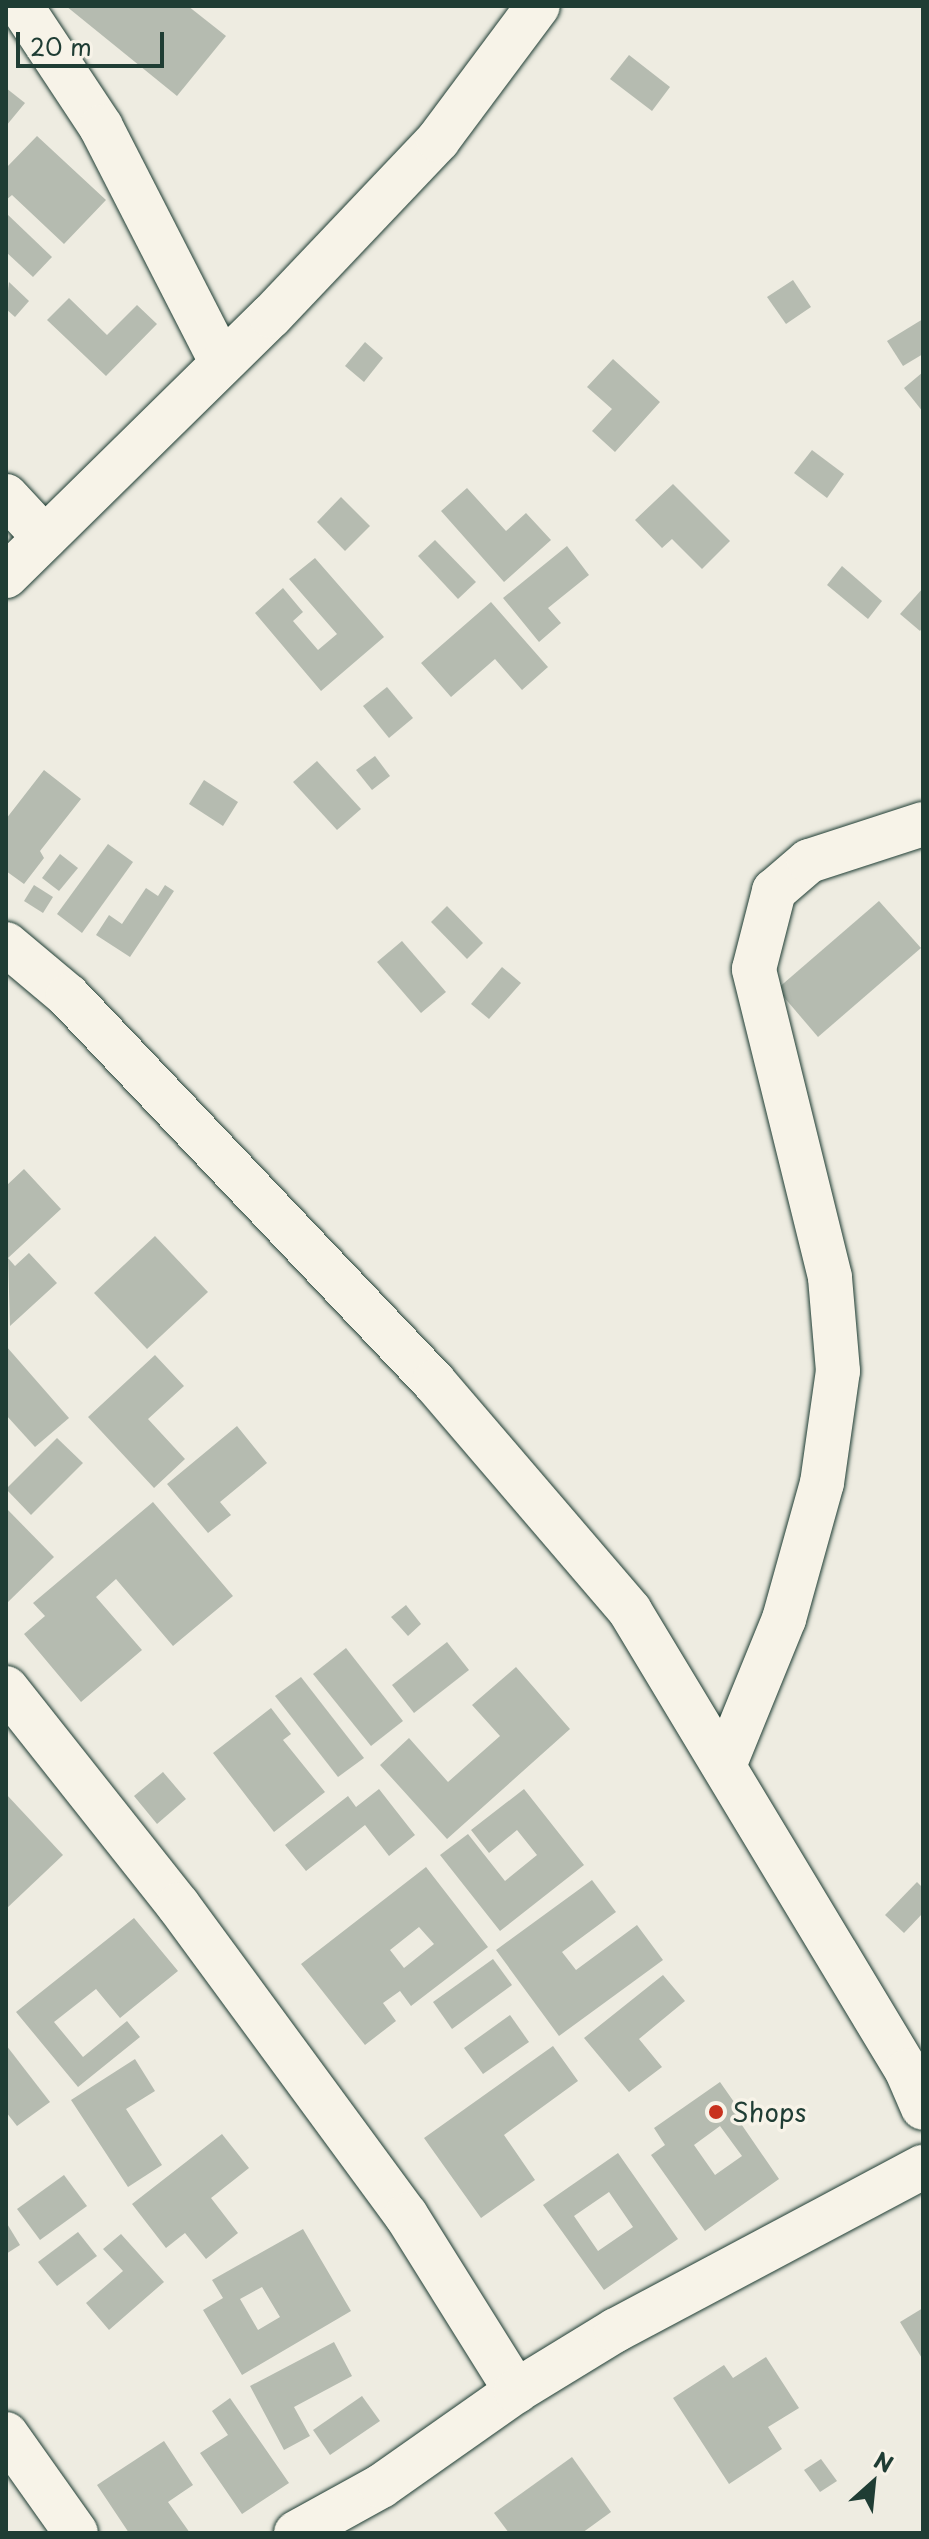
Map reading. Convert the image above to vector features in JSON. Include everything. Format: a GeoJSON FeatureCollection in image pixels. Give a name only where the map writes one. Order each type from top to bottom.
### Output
{"type":"FeatureCollection","features":[{"type":"Feature","properties":{"kind":"street"},"geometry":{"type":"LineString","coordinates":[[21,6],[101,127],[222,363]]}},
{"type":"Feature","properties":{"kind":"street"},"geometry":{"type":"LineString","coordinates":[[6,576],[222,363],[438,140],[538,6]]}},
{"type":"Feature","properties":{"kind":"street"},"geometry":{"type":"LineString","coordinates":[[6,496],[45,538]]}},
{"type":"Feature","properties":{"kind":"street"},"geometry":{"type":"LineString","coordinates":[[724,1766],[784,1619],[822,1483],[838,1371],[830,1277],[754,969],[774,891],[809,861],[923,824]]}},
{"type":"Feature","properties":{"kind":"street"},"geometry":{"type":"LineString","coordinates":[[6,944],[68,996],[434,1382],[630,1611],[918,2080]]}},
{"type":"Feature","properties":{"kind":"street"},"geometry":{"type":"LineString","coordinates":[[6,1688],[178,1905],[406,2215],[516,2391]]}},
{"type":"Feature","properties":{"kind":"street"},"geometry":{"type":"LineString","coordinates":[[296,2533],[381,2486],[516,2391],[765,2248],[923,2167]]}},
{"type":"Feature","properties":{"kind":"street"},"geometry":{"type":"LineString","coordinates":[[6,2434],[76,2533]]}},
{"type":"Feature","properties":{"kind":"building"},"geometry":{"type":"Polygon","coordinates":[[[66,6],[188,6],[226,36],[177,96],[66,6]]]}},
{"type":"Feature","properties":{"kind":"building"},"geometry":{"type":"Polygon","coordinates":[[[629,55],[670,87],[652,111],[610,79],[629,55]]]}},
{"type":"Feature","properties":{"kind":"building"},"geometry":{"type":"Polygon","coordinates":[[[6,88],[25,103],[6,126],[6,88]]]}},
{"type":"Feature","properties":{"kind":"building"},"geometry":{"type":"Polygon","coordinates":[[[37,136],[106,200],[64,244],[12,195],[6,200],[6,168],[37,136]]]}},
{"type":"Feature","properties":{"kind":"building"},"geometry":{"type":"Polygon","coordinates":[[[6,213],[52,257],[33,277],[6,252],[6,213]]]}},
{"type":"Feature","properties":{"kind":"building"},"geometry":{"type":"Polygon","coordinates":[[[793,280],[811,307],[786,324],[767,297],[793,280]]]}},
{"type":"Feature","properties":{"kind":"building"},"geometry":{"type":"Polygon","coordinates":[[[9,282],[29,301],[15,317],[6,309],[9,282]]]}},
{"type":"Feature","properties":{"kind":"building"},"geometry":{"type":"Polygon","coordinates":[[[69,298],[107,335],[137,305],[157,324],[106,376],[47,320],[69,298]]]}},
{"type":"Feature","properties":{"kind":"building"},"geometry":{"type":"Polygon","coordinates":[[[923,319],[923,354],[903,366],[887,341],[923,319]]]}},
{"type":"Feature","properties":{"kind":"building"},"geometry":{"type":"Polygon","coordinates":[[[365,342],[383,358],[364,382],[345,366],[365,342]]]}},
{"type":"Feature","properties":{"kind":"building"},"geometry":{"type":"Polygon","coordinates":[[[613,359],[660,402],[615,452],[592,431],[612,409],[587,387],[613,359]]]}},
{"type":"Feature","properties":{"kind":"building"},"geometry":{"type":"Polygon","coordinates":[[[923,372],[923,412],[904,388],[923,372]]]}},
{"type":"Feature","properties":{"kind":"building"},"geometry":{"type":"Polygon","coordinates":[[[812,450],[844,474],[827,498],[794,473],[812,450]]]}},
{"type":"Feature","properties":{"kind":"building"},"geometry":{"type":"Polygon","coordinates":[[[673,484],[730,541],[702,569],[672,539],[662,548],[635,520],[673,484]]]}},
{"type":"Feature","properties":{"kind":"building"},"geometry":{"type":"Polygon","coordinates":[[[467,488],[506,531],[526,513],[551,540],[504,582],[441,511],[467,488]]]}},
{"type":"Feature","properties":{"kind":"building"},"geometry":{"type":"Polygon","coordinates":[[[341,497],[370,526],[345,551],[317,522],[341,497]]]}},
{"type":"Feature","properties":{"kind":"building"},"geometry":{"type":"Polygon","coordinates":[[[435,540],[476,582],[458,599],[418,556],[435,540]]]}},
{"type":"Feature","properties":{"kind":"building"},"geometry":{"type":"Polygon","coordinates":[[[567,546],[589,575],[548,608],[561,623],[539,642],[503,598],[567,546]]]}},
{"type":"Feature","properties":{"kind":"building"},"geometry":{"type":"Polygon","coordinates":[[[315,558],[384,637],[321,691],[255,613],[283,588],[303,612],[293,621],[318,650],[337,634],[289,579],[315,558]]]}},
{"type":"Feature","properties":{"kind":"building"},"geometry":{"type":"Polygon","coordinates":[[[842,566],[882,601],[868,619],[827,585],[842,566]]]}},
{"type":"Feature","properties":{"kind":"building"},"geometry":{"type":"Polygon","coordinates":[[[923,588],[923,627],[920,631],[900,614],[923,588]]]}},
{"type":"Feature","properties":{"kind":"building"},"geometry":{"type":"Polygon","coordinates":[[[491,602],[548,667],[522,690],[495,659],[451,697],[421,663],[491,602]]]}},
{"type":"Feature","properties":{"kind":"building"},"geometry":{"type":"Polygon","coordinates":[[[387,687],[413,718],[389,738],[363,706],[387,687]]]}},
{"type":"Feature","properties":{"kind":"building"},"geometry":{"type":"Polygon","coordinates":[[[375,756],[390,776],[372,790],[356,770],[375,756]]]}},
{"type":"Feature","properties":{"kind":"building"},"geometry":{"type":"Polygon","coordinates":[[[317,761],[361,809],[337,830],[293,782],[317,761]]]}},
{"type":"Feature","properties":{"kind":"building"},"geometry":{"type":"Polygon","coordinates":[[[44,770],[81,799],[40,851],[44,858],[24,884],[6,871],[6,819],[44,770]]]}},
{"type":"Feature","properties":{"kind":"building"},"geometry":{"type":"Polygon","coordinates":[[[204,780],[238,802],[223,826],[189,804],[204,780]]]}},
{"type":"Feature","properties":{"kind":"building"},"geometry":{"type":"Polygon","coordinates":[[[108,844],[133,862],[82,933],[57,914],[108,844]]]}},
{"type":"Feature","properties":{"kind":"building"},"geometry":{"type":"Polygon","coordinates":[[[60,854],[78,868],[59,891],[42,878],[60,854]]]}},
{"type":"Feature","properties":{"kind":"building"},"geometry":{"type":"Polygon","coordinates":[[[34,885],[53,897],[43,913],[24,901],[34,885]]]}},
{"type":"Feature","properties":{"kind":"building"},"geometry":{"type":"Polygon","coordinates":[[[165,885],[174,891],[130,957],[96,935],[109,915],[122,924],[146,888],[158,896],[165,885]]]}},
{"type":"Feature","properties":{"kind":"building"},"geometry":{"type":"Polygon","coordinates":[[[879,901],[921,948],[818,1037],[777,989],[879,901]]]}},
{"type":"Feature","properties":{"kind":"building"},"geometry":{"type":"Polygon","coordinates":[[[447,906],[483,943],[467,959],[431,922],[447,906]]]}},
{"type":"Feature","properties":{"kind":"building"},"geometry":{"type":"Polygon","coordinates":[[[402,941],[446,992],[421,1013],[377,962],[402,941]]]}},
{"type":"Feature","properties":{"kind":"building"},"geometry":{"type":"Polygon","coordinates":[[[502,967],[521,983],[489,1019],[471,1004],[502,967]]]}},
{"type":"Feature","properties":{"kind":"building"},"geometry":{"type":"Polygon","coordinates":[[[24,1169],[61,1209],[8,1258],[6,1186],[24,1169]]]}},
{"type":"Feature","properties":{"kind":"building"},"geometry":{"type":"Polygon","coordinates":[[[155,1236],[208,1292],[147,1349],[94,1293],[155,1236]]]}},
{"type":"Feature","properties":{"kind":"building"},"geometry":{"type":"Polygon","coordinates":[[[29,1253],[57,1283],[10,1326],[8,1258],[15,1266],[29,1253]]]}},
{"type":"Feature","properties":{"kind":"building"},"geometry":{"type":"Polygon","coordinates":[[[6,1346],[69,1418],[35,1447],[6,1415],[6,1346]]]}},
{"type":"Feature","properties":{"kind":"building"},"geometry":{"type":"Polygon","coordinates":[[[155,1355],[184,1386],[148,1419],[185,1459],[154,1488],[88,1417],[155,1355]]]}},
{"type":"Feature","properties":{"kind":"building"},"geometry":{"type":"Polygon","coordinates":[[[237,1426],[267,1463],[220,1502],[231,1515],[208,1533],[167,1484],[237,1426]]]}},
{"type":"Feature","properties":{"kind":"building"},"geometry":{"type":"Polygon","coordinates":[[[57,1438],[83,1463],[31,1515],[6,1489],[57,1438]]]}},
{"type":"Feature","properties":{"kind":"building"},"geometry":{"type":"Polygon","coordinates":[[[153,1502],[233,1596],[173,1646],[116,1579],[96,1597],[142,1650],[81,1702],[24,1634],[45,1616],[33,1603],[153,1502]]]}},
{"type":"Feature","properties":{"kind":"building"},"geometry":{"type":"Polygon","coordinates":[[[6,1508],[54,1557],[6,1604],[6,1508]]]}},
{"type":"Feature","properties":{"kind":"building"},"geometry":{"type":"Polygon","coordinates":[[[406,1605],[421,1624],[408,1636],[391,1617],[406,1605]]]}},
{"type":"Feature","properties":{"kind":"building"},"geometry":{"type":"Polygon","coordinates":[[[447,1642],[469,1670],[414,1713],[392,1685],[447,1642]]]}},
{"type":"Feature","properties":{"kind":"building"},"geometry":{"type":"Polygon","coordinates":[[[346,1648],[403,1721],[371,1746],[313,1674],[346,1648]]]}},
{"type":"Feature","properties":{"kind":"building"},"geometry":{"type":"Polygon","coordinates":[[[516,1667],[570,1729],[447,1839],[380,1765],[409,1738],[448,1782],[500,1736],[472,1705],[516,1667]]]}},
{"type":"Feature","properties":{"kind":"building"},"geometry":{"type":"Polygon","coordinates":[[[301,1677],[364,1758],[338,1777],[275,1696],[301,1677]]]}},
{"type":"Feature","properties":{"kind":"building"},"geometry":{"type":"Polygon","coordinates":[[[271,1708],[291,1734],[283,1740],[325,1792],[274,1832],[213,1753],[271,1708]]]}},
{"type":"Feature","properties":{"kind":"building"},"geometry":{"type":"Polygon","coordinates":[[[163,1772],[186,1799],[157,1824],[134,1796],[163,1772]]]}},
{"type":"Feature","properties":{"kind":"building"},"geometry":{"type":"Polygon","coordinates":[[[379,1789],[415,1835],[389,1856],[365,1825],[306,1871],[285,1845],[348,1796],[356,1807],[379,1789]]]}},
{"type":"Feature","properties":{"kind":"building"},"geometry":{"type":"Polygon","coordinates":[[[524,1789],[584,1865],[500,1931],[440,1855],[468,1834],[505,1881],[537,1855],[517,1830],[489,1853],[471,1830],[524,1789]]]}},
{"type":"Feature","properties":{"kind":"building"},"geometry":{"type":"Polygon","coordinates":[[[6,1794],[63,1855],[6,1909],[6,1794]]]}},
{"type":"Feature","properties":{"kind":"building"},"geometry":{"type":"Polygon","coordinates":[[[426,1867],[488,1947],[411,2006],[400,1991],[383,2003],[396,2021],[365,2045],[301,1964],[426,1867]],[[419,1927],[390,1950],[404,1968],[434,1944],[419,1927]]]}},
{"type":"Feature","properties":{"kind":"building"},"geometry":{"type":"Polygon","coordinates":[[[592,1880],[616,1912],[562,1952],[576,1970],[637,1925],[663,1960],[559,2036],[496,1950],[592,1880]]]}},
{"type":"Feature","properties":{"kind":"building"},"geometry":{"type":"Polygon","coordinates":[[[917,1882],[923,1888],[923,1913],[904,1933],[885,1915],[917,1882]]]}},
{"type":"Feature","properties":{"kind":"building"},"geometry":{"type":"Polygon","coordinates":[[[134,1918],[178,1971],[120,2018],[96,1989],[54,2022],[83,2057],[127,2021],[140,2037],[78,2087],[16,2012],[134,1918]]]}},
{"type":"Feature","properties":{"kind":"building"},"geometry":{"type":"Polygon","coordinates":[[[493,1959],[512,1985],[452,2029],[433,2002],[493,1959]]]}},
{"type":"Feature","properties":{"kind":"building"},"geometry":{"type":"Polygon","coordinates":[[[663,1975],[685,2001],[639,2039],[662,2067],[629,2092],[584,2038],[663,1975]]]}},
{"type":"Feature","properties":{"kind":"building"},"geometry":{"type":"Polygon","coordinates":[[[510,2015],[529,2042],[483,2074],[464,2048],[510,2015]]]}},
{"type":"Feature","properties":{"kind":"building"},"geometry":{"type":"Polygon","coordinates":[[[6,2045],[50,2102],[17,2126],[6,2112],[6,2045]]]}},
{"type":"Feature","properties":{"kind":"building"},"geometry":{"type":"Polygon","coordinates":[[[553,2046],[578,2081],[504,2135],[535,2180],[481,2218],[424,2138],[553,2046]]]}},
{"type":"Feature","properties":{"kind":"building"},"geometry":{"type":"Polygon","coordinates":[[[135,2059],[155,2091],[126,2109],[162,2165],[128,2187],[71,2100],[135,2059]]]}},
{"type":"Feature","properties":{"kind":"building"},"geometry":{"type":"Polygon","coordinates":[[[720,2082],[741,2112],[735,2115],[779,2179],[705,2231],[651,2155],[665,2145],[654,2128],[720,2082]],[[720,2126],[694,2145],[715,2175],[742,2156],[720,2126]]]}},
{"type":"Feature","properties":{"kind":"building"},"geometry":{"type":"Polygon","coordinates":[[[222,2134],[249,2168],[211,2198],[238,2233],[206,2259],[185,2233],[166,2248],[132,2204],[222,2134]]]}},
{"type":"Feature","properties":{"kind":"building"},"geometry":{"type":"Polygon","coordinates":[[[618,2153],[678,2239],[604,2290],[543,2205],[618,2153]],[[609,2192],[574,2216],[598,2251],[633,2227],[609,2192]]]}},
{"type":"Feature","properties":{"kind":"building"},"geometry":{"type":"Polygon","coordinates":[[[64,2175],[87,2206],[40,2240],[17,2209],[64,2175]]]}},
{"type":"Feature","properties":{"kind":"building"},"geometry":{"type":"Polygon","coordinates":[[[6,2222],[20,2245],[6,2254],[6,2222]]]}},
{"type":"Feature","properties":{"kind":"building"},"geometry":{"type":"Polygon","coordinates":[[[303,2229],[351,2311],[242,2375],[203,2310],[223,2298],[212,2280],[303,2229]],[[262,2287],[240,2299],[258,2330],[280,2317],[262,2287]]]}},
{"type":"Feature","properties":{"kind":"building"},"geometry":{"type":"Polygon","coordinates":[[[78,2232],[97,2256],[57,2286],[38,2262],[78,2232]]]}},
{"type":"Feature","properties":{"kind":"building"},"geometry":{"type":"Polygon","coordinates":[[[121,2234],[164,2282],[109,2330],[86,2303],[123,2271],[103,2249],[121,2234]]]}},
{"type":"Feature","properties":{"kind":"building"},"geometry":{"type":"Polygon","coordinates":[[[923,2308],[923,2360],[900,2322],[923,2308]]]}},
{"type":"Feature","properties":{"kind":"building"},"geometry":{"type":"Polygon","coordinates":[[[334,2342],[352,2376],[294,2407],[310,2436],[284,2450],[250,2386],[334,2342]]]}},
{"type":"Feature","properties":{"kind":"building"},"geometry":{"type":"Polygon","coordinates":[[[766,2357],[799,2408],[768,2427],[782,2449],[729,2484],[673,2398],[724,2365],[733,2378],[766,2357]]]}},
{"type":"Feature","properties":{"kind":"building"},"geometry":{"type":"Polygon","coordinates":[[[362,2396],[380,2421],[330,2455],[313,2430],[362,2396]]]}},
{"type":"Feature","properties":{"kind":"building"},"geometry":{"type":"Polygon","coordinates":[[[230,2398],[289,2483],[242,2514],[200,2453],[228,2435],[212,2411],[230,2398]]]}},
{"type":"Feature","properties":{"kind":"building"},"geometry":{"type":"Polygon","coordinates":[[[164,2441],[193,2485],[168,2502],[190,2533],[129,2533],[97,2485],[164,2441]]]}},
{"type":"Feature","properties":{"kind":"building"},"geometry":{"type":"Polygon","coordinates":[[[572,2457],[611,2512],[582,2533],[509,2533],[494,2513],[572,2457]]]}},
{"type":"Feature","properties":{"kind":"building"},"geometry":{"type":"Polygon","coordinates":[[[821,2459],[837,2481],[820,2492],[804,2470],[821,2459]]]}},
{"type":"Feature","properties":{"kind":"place","name":"Shops"},"geometry":{"type":"Point","coordinates":[716,2112]}}]}
